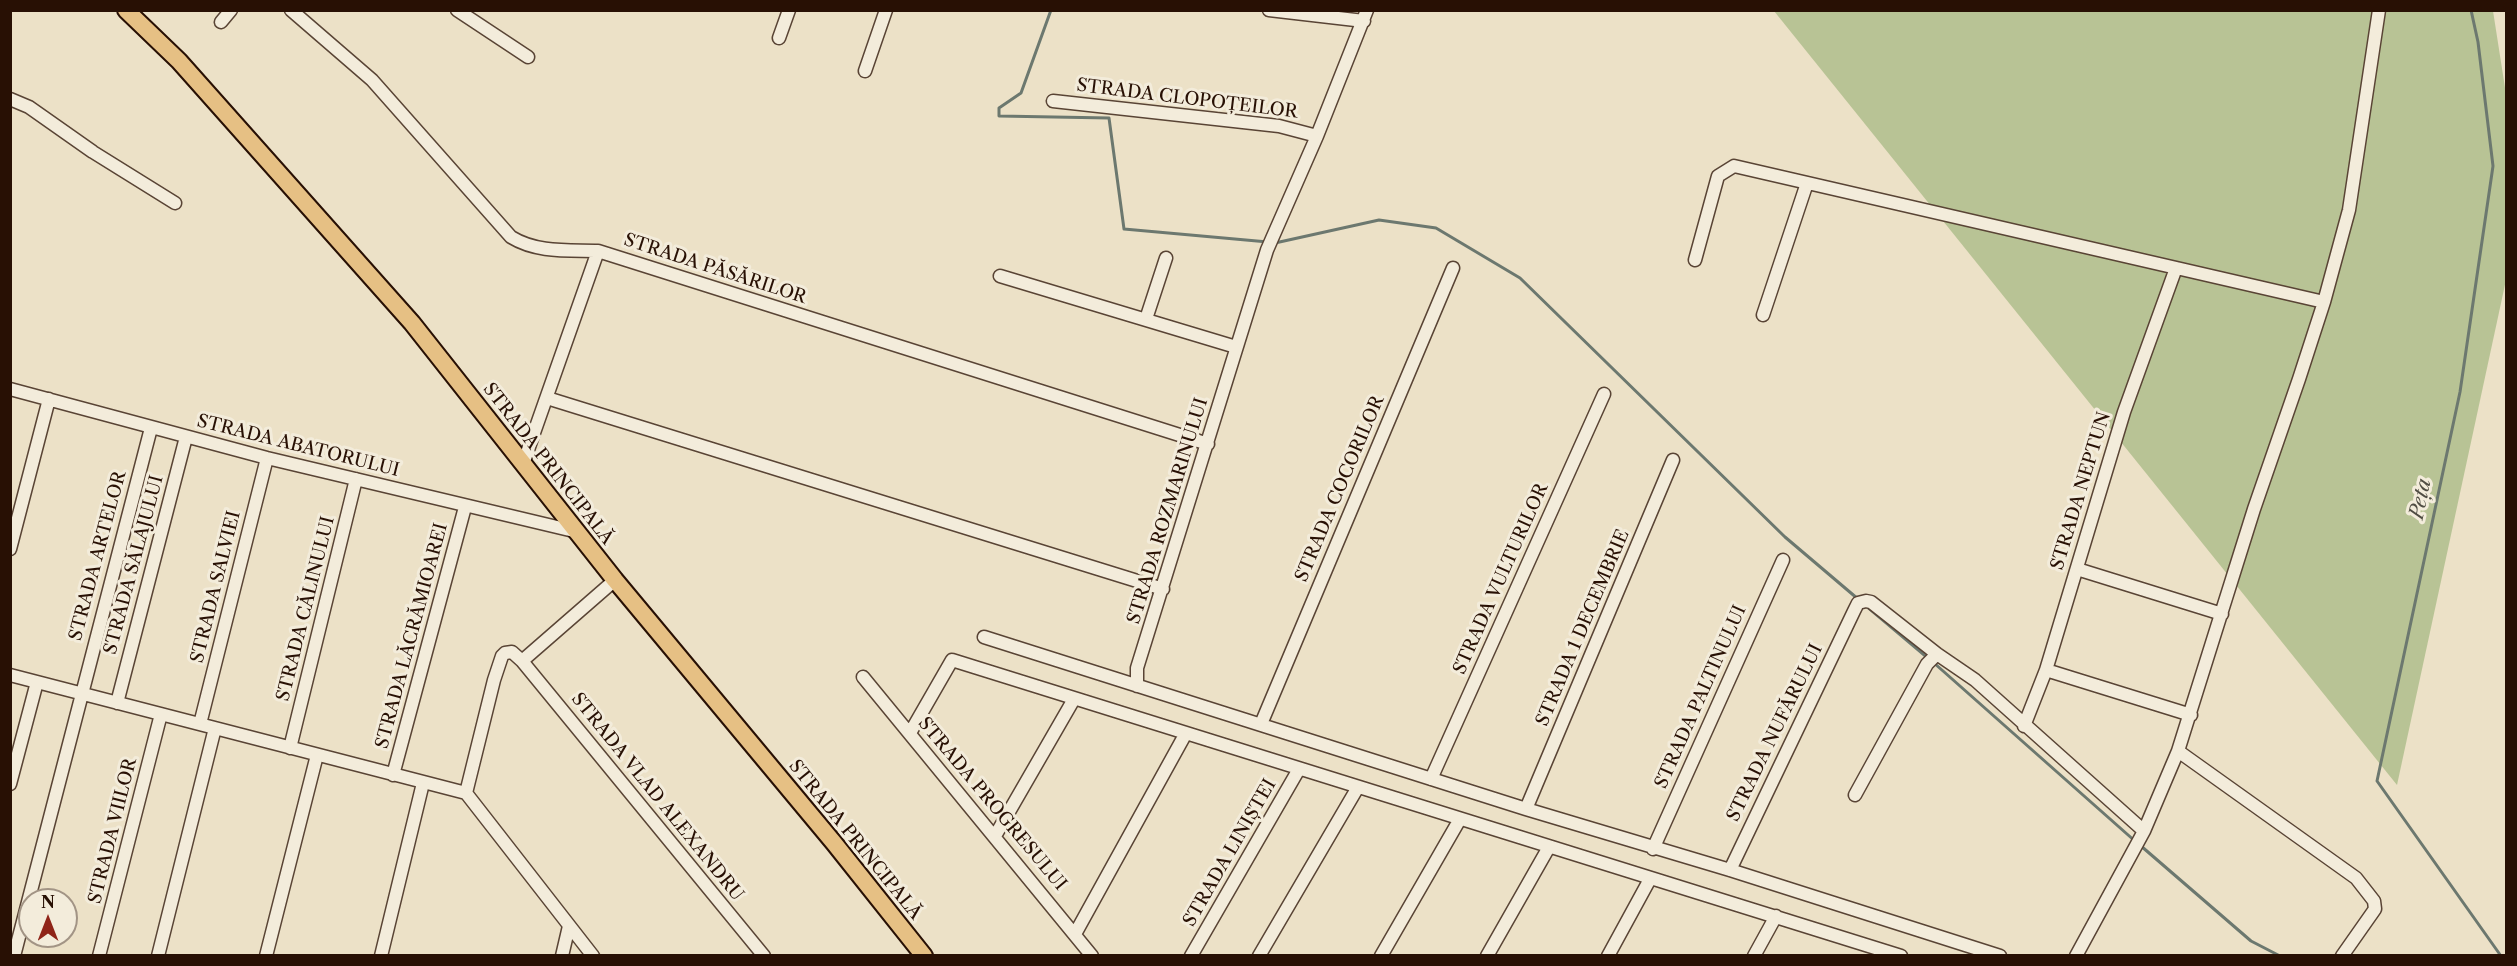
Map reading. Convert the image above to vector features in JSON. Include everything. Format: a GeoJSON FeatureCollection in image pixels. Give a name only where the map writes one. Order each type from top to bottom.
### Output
{"type":"FeatureCollection","features":[{"type":"Feature","properties":{"kind":"main road","name":"STRADA PRINCIPALĂ"},"geometry":{"type":"LineString","coordinates":[[126,10],[179,62],[375,279],[615,580],[827,834],[924,956]]}},
{"type":"Feature","properties":{"kind":"street"},"geometry":{"type":"LineString","coordinates":[[221,22],[231,10]]}},
{"type":"Feature","properties":{"kind":"street","name":"STRADA PĂSĂRILOR"},"geometry":{"type":"LineString","coordinates":[[291,10],[372,80],[511,237],[525,246],[598,251],[1208,444]]}},
{"type":"Feature","properties":{"kind":"street"},"geometry":{"type":"LineString","coordinates":[[457,10],[528,57]]}},
{"type":"Feature","properties":{"kind":"street"},"geometry":{"type":"LineString","coordinates":[[779,38],[789,10]]}},
{"type":"Feature","properties":{"kind":"street"},"geometry":{"type":"LineString","coordinates":[[865,71],[886,10]]}},
{"type":"Feature","properties":{"kind":"street"},"geometry":{"type":"LineString","coordinates":[[1269,10],[1366,16]]}},
{"type":"Feature","properties":{"kind":"street"},"geometry":{"type":"LineString","coordinates":[[2076,956],[2144,831],[2178,751],[2324,302],[2349,210],[2379,10]]}},
{"type":"Feature","properties":{"kind":"street","name":"STRADA ROZMARINULUI"},"geometry":{"type":"LineString","coordinates":[[1137,686],[1137,668],[1267,250],[1366,16]]}},
{"type":"Feature","properties":{"kind":"street"},"geometry":{"type":"LineString","coordinates":[[10,99],[29,107],[93,152],[175,203]]}},
{"type":"Feature","properties":{"kind":"street","name":"STRADA CLOPOȚEILOR"},"geometry":{"type":"LineString","coordinates":[[1053,101],[1279,126],[1317,136]]}},
{"type":"Feature","properties":{"kind":"street"},"geometry":{"type":"LineString","coordinates":[[1695,260],[1718,176],[1721,172],[1734,166],[2324,302]]}},
{"type":"Feature","properties":{"kind":"street"},"geometry":{"type":"LineString","coordinates":[[1763,315],[1807,183]]}},
{"type":"Feature","properties":{"kind":"street"},"geometry":{"type":"LineString","coordinates":[[523,464],[598,251]]}},
{"type":"Feature","properties":{"kind":"street"},"geometry":{"type":"LineString","coordinates":[[1146,319],[1166,258]]}},
{"type":"Feature","properties":{"kind":"street","name":"STRADA COCORILOR"},"geometry":{"type":"LineString","coordinates":[[1261,724],[1452,268]]}},
{"type":"Feature","properties":{"kind":"street","name":"STRADA NEPTUN"},"geometry":{"type":"LineString","coordinates":[[2024,726],[2046,670],[2124,412],[2176,268]]}},
{"type":"Feature","properties":{"kind":"street"},"geometry":{"type":"LineString","coordinates":[[1000,276],[1236,346]]}},
{"type":"Feature","properties":{"kind":"street","name":"STRADA ABATORULUI"},"geometry":{"type":"LineString","coordinates":[[10,389],[267,458],[465,507],[578,532]]}},
{"type":"Feature","properties":{"kind":"street","name":"STRADA VULTURILOR"},"geometry":{"type":"LineString","coordinates":[[1431,779],[1604,393]]}},
{"type":"Feature","properties":{"kind":"street"},"geometry":{"type":"LineString","coordinates":[[547,398],[1163,589]]}},
{"type":"Feature","properties":{"kind":"street"},"geometry":{"type":"LineString","coordinates":[[10,549],[49,399]]}},
{"type":"Feature","properties":{"kind":"street","name":"STRADA ARTELOR"},"geometry":{"type":"LineString","coordinates":[[14,956],[151,428]]}},
{"type":"Feature","properties":{"kind":"street","name":"STRADA SĂLAJULUI"},"geometry":{"type":"LineString","coordinates":[[117,703],[186,437]]}},
{"type":"Feature","properties":{"kind":"street","name":"STRADA SALVIEI"},"geometry":{"type":"LineString","coordinates":[[200,724],[267,458]]}},
{"type":"Feature","properties":{"kind":"street","name":"STRADA 1 DECEMBRIE"},"geometry":{"type":"LineString","coordinates":[[1526,809],[1673,460]]}},
{"type":"Feature","properties":{"kind":"street","name":"STRADA CĂLINULUI"},"geometry":{"type":"LineString","coordinates":[[290,748],[356,479]]}},
{"type":"Feature","properties":{"kind":"street","name":"STRADA LĂCRĂMIOAREI"},"geometry":{"type":"LineString","coordinates":[[393,775],[465,507]]}},
{"type":"Feature","properties":{"kind":"street","name":"STRADA PALTINULUI"},"geometry":{"type":"LineString","coordinates":[[1653,849],[1783,560]]}},
{"type":"Feature","properties":{"kind":"street"},"geometry":{"type":"LineString","coordinates":[[2077,569],[2222,614]]}},
{"type":"Feature","properties":{"kind":"street"},"geometry":{"type":"LineString","coordinates":[[466,794],[502,656],[512,652],[522,661],[615,580]]}},
{"type":"Feature","properties":{"kind":"street","name":"STRADA NUFĂRULUI"},"geometry":{"type":"LineString","coordinates":[[1730,870],[1859,605],[1871,602],[1937,654]]}},
{"type":"Feature","properties":{"kind":"street"},"geometry":{"type":"LineString","coordinates":[[984,637],[1653,849],[1730,870],[2000,956]]}},
{"type":"Feature","properties":{"kind":"street"},"geometry":{"type":"LineString","coordinates":[[1855,795],[1927,664],[1937,654],[1975,680],[2144,831]]}},
{"type":"Feature","properties":{"kind":"street"},"geometry":{"type":"LineString","coordinates":[[910,733],[952,660],[1901,956]]}},
{"type":"Feature","properties":{"kind":"street","name":"STRADA VLAD ALEXANDRU"},"geometry":{"type":"LineString","coordinates":[[522,661],[764,956]]}},
{"type":"Feature","properties":{"kind":"street"},"geometry":{"type":"LineString","coordinates":[[2046,670],[2191,715]]}},
{"type":"Feature","properties":{"kind":"street"},"geometry":{"type":"LineString","coordinates":[[10,675],[466,794],[592,956]]}},
{"type":"Feature","properties":{"kind":"street","name":"STRADA PROGRESULUI"},"geometry":{"type":"LineString","coordinates":[[863,677],[1092,956]]}},
{"type":"Feature","properties":{"kind":"street"},"geometry":{"type":"LineString","coordinates":[[10,784],[37,682]]}},
{"type":"Feature","properties":{"kind":"street"},"geometry":{"type":"LineString","coordinates":[[995,836],[1074,699]]}},
{"type":"Feature","properties":{"kind":"street","name":"STRADA VIILOR"},"geometry":{"type":"LineString","coordinates":[[99,956],[161,714]]}},
{"type":"Feature","properties":{"kind":"street"},"geometry":{"type":"LineString","coordinates":[[158,956],[214,728]]}},
{"type":"Feature","properties":{"kind":"street"},"geometry":{"type":"LineString","coordinates":[[1075,934],[1185,733]]}},
{"type":"Feature","properties":{"kind":"street"},"geometry":{"type":"LineString","coordinates":[[2178,751],[2356,878],[2374,901],[2375,909],[2342,956]]}},
{"type":"Feature","properties":{"kind":"street"},"geometry":{"type":"LineString","coordinates":[[266,956],[317,755]]}},
{"type":"Feature","properties":{"kind":"street","name":"STRADA LINIȘTEI"},"geometry":{"type":"LineString","coordinates":[[1191,956],[1299,769]]}},
{"type":"Feature","properties":{"kind":"street"},"geometry":{"type":"LineString","coordinates":[[381,956],[423,783]]}},
{"type":"Feature","properties":{"kind":"street"},"geometry":{"type":"LineString","coordinates":[[1259,956],[1358,787]]}},
{"type":"Feature","properties":{"kind":"street"},"geometry":{"type":"LineString","coordinates":[[1381,956],[1460,819]]}},
{"type":"Feature","properties":{"kind":"street"},"geometry":{"type":"LineString","coordinates":[[1487,956],[1549,847]]}},
{"type":"Feature","properties":{"kind":"street"},"geometry":{"type":"LineString","coordinates":[[1608,956],[1650,879]]}},
{"type":"Feature","properties":{"kind":"street"},"geometry":{"type":"LineString","coordinates":[[1755,956],[1776,916]]}},
{"type":"Feature","properties":{"kind":"street"},"geometry":{"type":"LineString","coordinates":[[562,956],[568,926]]}},
{"type":"Feature","properties":{"kind":"green space"},"geometry":{"type":"Polygon","coordinates":[[[1774,11],[2493,11],[2506,94],[2506,280],[2397,785],[1774,11]]]}},
{"type":"Feature","properties":{"kind":"waterway"},"geometry":{"type":"LineString","coordinates":[[1051,10],[1021,93],[999,108],[999,116],[1109,118],[1124,229],[1268,242]]}},
{"type":"Feature","properties":{"kind":"waterway","name":"Peța"},"geometry":{"type":"LineString","coordinates":[[2471,10],[2478,42],[2493,166],[2460,392],[2377,781],[2501,956]]}},
{"type":"Feature","properties":{"kind":"waterway"},"geometry":{"type":"LineString","coordinates":[[1275,243],[1379,220],[1436,228],[1520,278],[1785,537],[1858,599]]}},
{"type":"Feature","properties":{"kind":"waterway"},"geometry":{"type":"LineString","coordinates":[[1865,605],[1929,659]]}},
{"type":"Feature","properties":{"kind":"waterway"},"geometry":{"type":"LineString","coordinates":[[1934,663],[2136,842]]}},
{"type":"Feature","properties":{"kind":"waterway"},"geometry":{"type":"LineString","coordinates":[[2141,846],[2251,941],[2280,956]]}}]}
